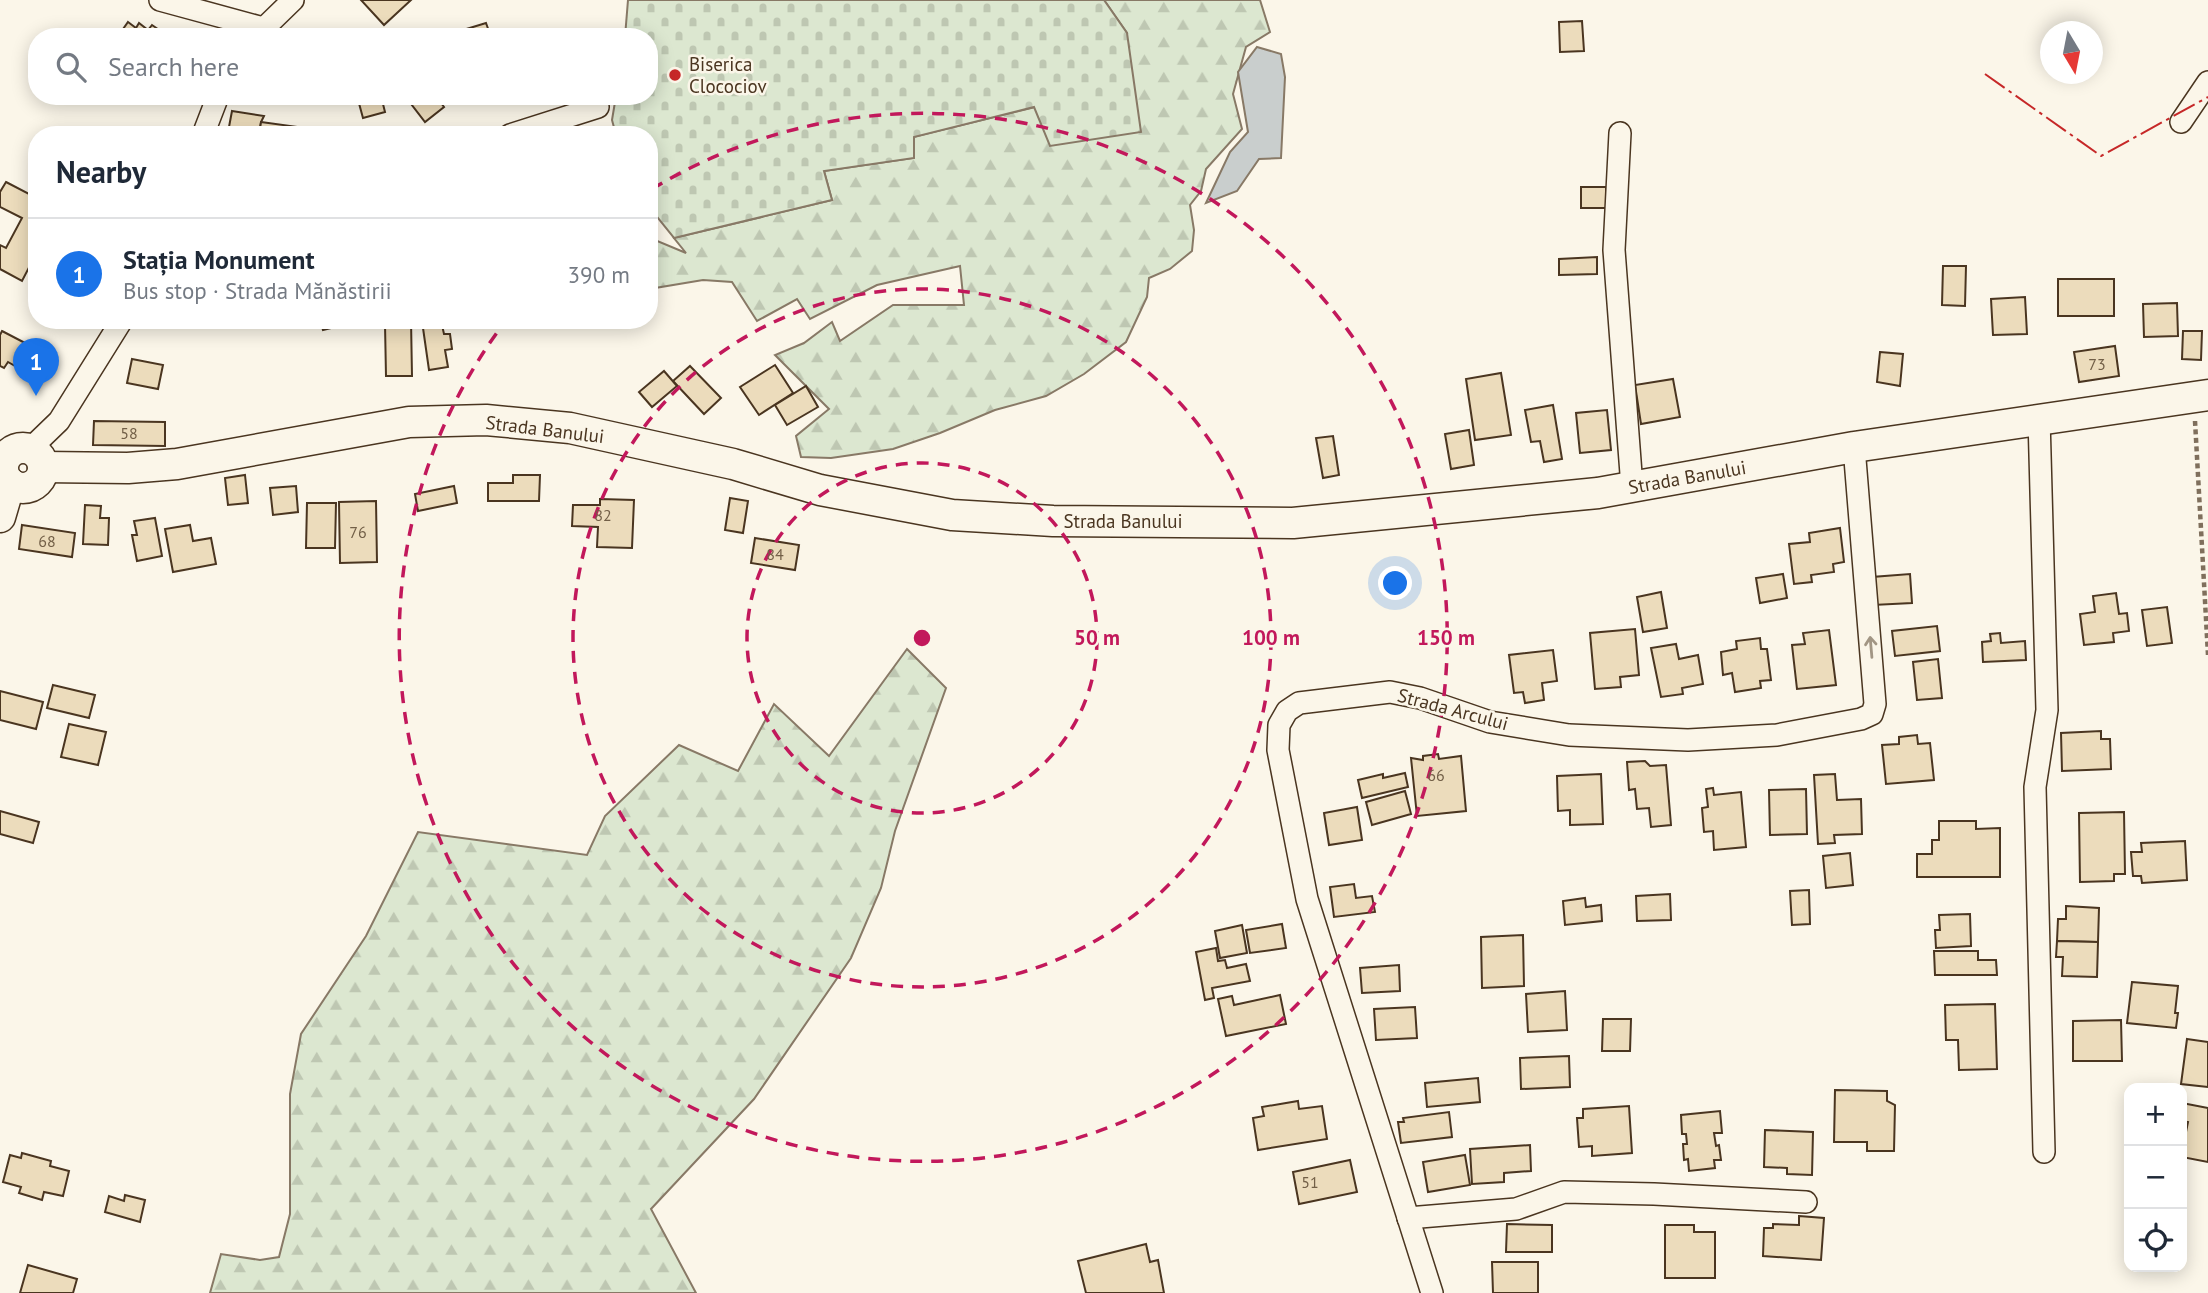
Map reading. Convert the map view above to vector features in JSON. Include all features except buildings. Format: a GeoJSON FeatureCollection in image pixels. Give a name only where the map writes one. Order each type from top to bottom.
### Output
{"type":"FeatureCollection","features":[{"type":"Feature","properties":{"kind":"street"},"geometry":{"type":"LineString","coordinates":[[160,0],[247,28]]}},
{"type":"Feature","properties":{"kind":"street"},"geometry":{"type":"LineString","coordinates":[[263,28],[293,0]]}},
{"type":"Feature","properties":{"kind":"street"},"geometry":{"type":"LineString","coordinates":[[2181,122],[2208,82]]}},
{"type":"Feature","properties":{"kind":"street"},"geometry":{"type":"LineString","coordinates":[[206,126],[215,105]]}},
{"type":"Feature","properties":{"kind":"street"},"geometry":{"type":"LineString","coordinates":[[538,126],[598,107]]}},
{"type":"Feature","properties":{"kind":"street"},"geometry":{"type":"LineString","coordinates":[[1620,133],[1614,250],[1632,487]]}},
{"type":"Feature","properties":{"kind":"street"},"geometry":{"type":"LineString","coordinates":[[0,517],[18,464],[59,422],[116,329]]}},
{"type":"Feature","properties":{"kind":"street","name":"Strada Banului"},"geometry":{"type":"LineString","coordinates":[[18,464],[128,468],[177,464],[409,422],[485,420],[570,428],[733,464],[820,490],[952,514],[1041,520],[1293,523],[1598,493],[1854,447],[2201,396]]}},
{"type":"Feature","properties":{"kind":"street"},"geometry":{"type":"LineString","coordinates":[[2039,418],[2047,710],[2035,787],[2044,1152]]}},
{"type":"Feature","properties":{"kind":"street","name":"Strada Arcului"},"geometry":{"type":"LineString","coordinates":[[1432,1293],[1307,898],[1278,750],[1279,725],[1287,711],[1299,703],[1390,692],[1420,698],[1490,722],[1569,735],[1688,740],[1777,735],[1860,719],[1871,714],[1875,704],[1854,447]]}},
{"type":"Feature","properties":{"kind":"street"},"geometry":{"type":"LineString","coordinates":[[1408,1218],[1516,1209],[1564,1192],[1806,1202]]}},
{"type":"Feature","properties":{"kind":"path"},"geometry":{"type":"LineString","coordinates":[[2201,396],[2208,655]]}},
{"type":"Feature","properties":{"kind":"green space"},"geometry":{"type":"Polygon","coordinates":[[[628,0],[1104,0],[1127,33],[1141,132],[1050,146],[1034,107],[914,137],[914,158],[824,171],[832,200],[674,238],[658,218],[658,126],[614,126],[612,120],[614,105],[658,105],[658,28],[626,28],[628,0]]]}},
{"type":"Feature","properties":{"kind":"green space"},"geometry":{"type":"Polygon","coordinates":[[[1104,0],[1260,0],[1270,32],[1246,47],[1233,94],[1242,129],[1206,169],[1201,191],[1190,205],[1194,230],[1192,251],[1170,269],[1149,278],[1147,297],[1126,342],[1084,374],[1046,396],[995,410],[893,449],[831,458],[801,457],[796,436],[829,409],[775,355],[804,343],[832,322],[840,341],[893,305],[964,305],[960,266],[877,285],[810,319],[797,299],[757,321],[732,282],[703,280],[658,288],[658,241],[686,253],[674,238],[832,200],[824,171],[914,158],[913,137],[1035,107],[1127,33],[1104,0]]]}},
{"type":"Feature","properties":{"kind":"green space"},"geometry":{"type":"Polygon","coordinates":[[[907,649],[946,688],[895,831],[881,888],[851,958],[754,1099],[651,1209],[696,1293],[210,1293],[221,1254],[260,1260],[279,1257],[290,1214],[290,1094],[301,1034],[366,936],[418,832],[587,855],[605,816],[679,745],[738,771],[774,704],[829,756],[907,649]]]}},
{"type":"Feature","properties":{"kind":"shaded area"},"geometry":{"type":"Polygon","coordinates":[[[1257,47],[1281,54],[1285,77],[1281,158],[1259,159],[1237,191],[1206,203],[1230,152],[1248,132],[1238,72],[1257,47]]]}},
{"type":"Feature","properties":{"kind":"power"},"geometry":{"type":"LineString","coordinates":[[1985,74],[2101,156],[2208,97]]}},
{"type":"Feature","properties":{"kind":"place","name":"Biserica Clocociov"},"geometry":{"type":"Point","coordinates":[675,75]}},
{"type":"Feature","properties":{"kind":"place","name":"Stația Monument"},"geometry":{"type":"Point","coordinates":[36,396]}}]}
